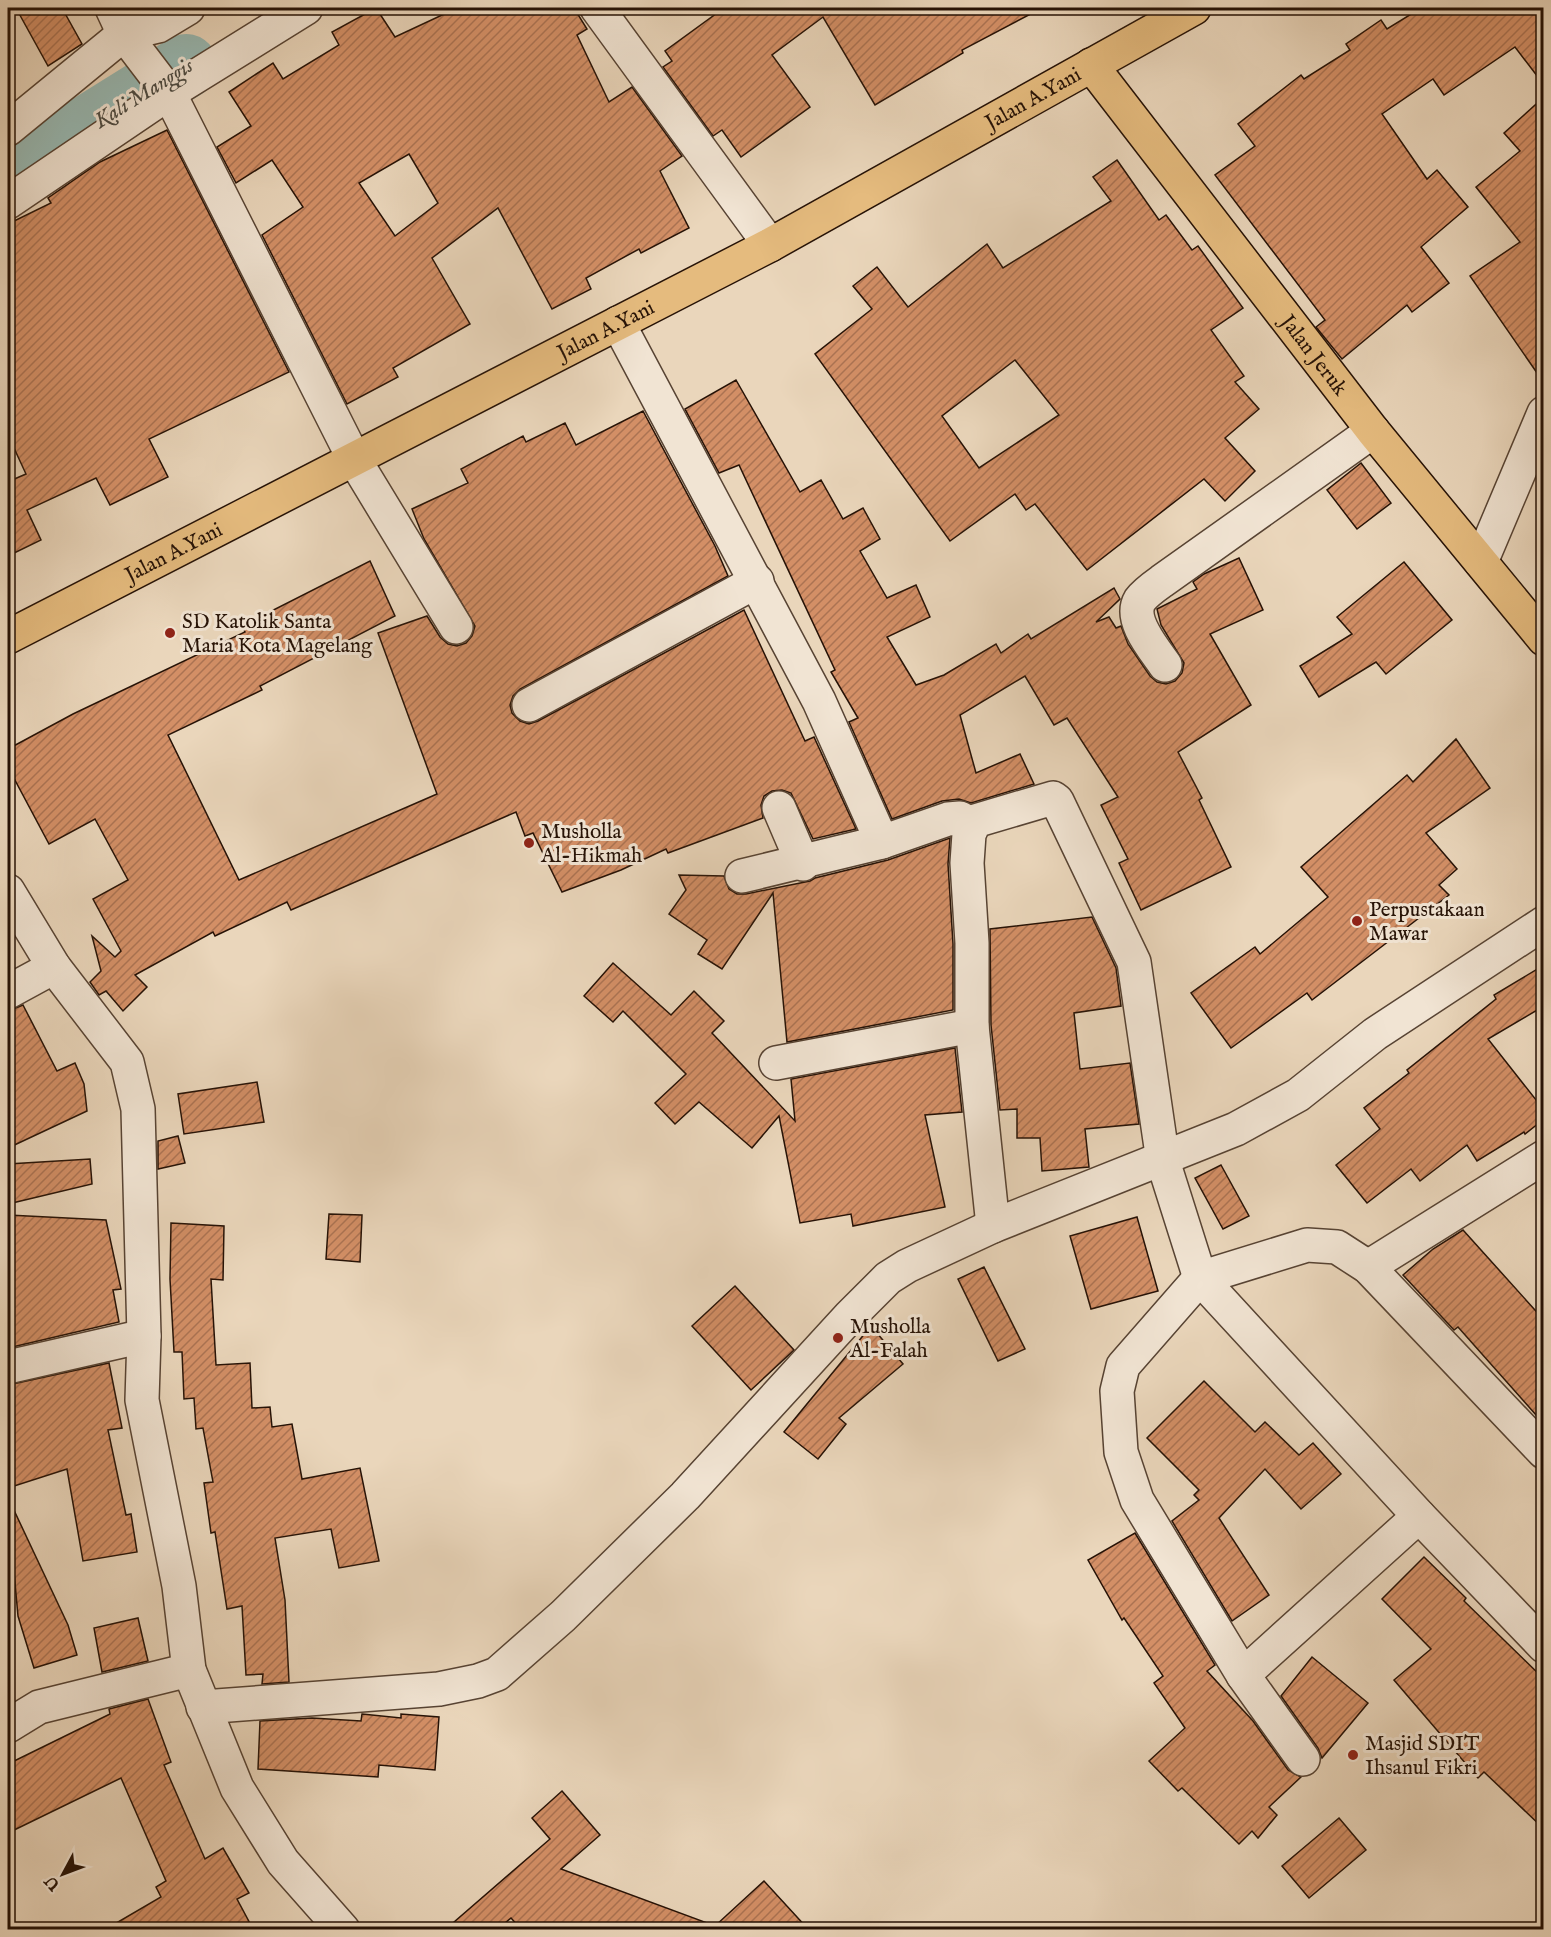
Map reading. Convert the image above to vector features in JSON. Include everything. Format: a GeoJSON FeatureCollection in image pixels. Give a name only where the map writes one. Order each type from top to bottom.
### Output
{"type":"FeatureCollection","features":[{"type":"Feature","properties":{"kind":"main road","name":"Jalan A.Yani"},"geometry":{"type":"LineString","coordinates":[[8,637],[770,244],[1194,8]]}},
{"type":"Feature","properties":{"kind":"main road","name":"Jalan Jeruk"},"geometry":{"type":"LineString","coordinates":[[1091,65],[1373,431],[1544,639]]}},
{"type":"Feature","properties":{"kind":"street"},"geometry":{"type":"LineString","coordinates":[[8,129],[126,32],[158,26],[188,8]]}},
{"type":"Feature","properties":{"kind":"street"},"geometry":{"type":"LineString","coordinates":[[8,202],[167,89],[306,8]]}},
{"type":"Feature","properties":{"kind":"street"},"geometry":{"type":"LineString","coordinates":[[597,8],[770,244]]}},
{"type":"Feature","properties":{"kind":"street"},"geometry":{"type":"LineString","coordinates":[[126,32],[167,89],[354,459],[456,627]]}},
{"type":"Feature","properties":{"kind":"street"},"geometry":{"type":"LineString","coordinates":[[618,323],[819,701],[882,842]]}},
{"type":"Feature","properties":{"kind":"street"},"geometry":{"type":"LineString","coordinates":[[1481,562],[1544,413]]}},
{"type":"Feature","properties":{"kind":"street"},"geometry":{"type":"LineString","coordinates":[[1165,666],[1140,625],[1137,612],[1139,601],[1162,581],[1373,431]]}},
{"type":"Feature","properties":{"kind":"street"},"geometry":{"type":"LineString","coordinates":[[528,705],[757,581]]}},
{"type":"Feature","properties":{"kind":"street"},"geometry":{"type":"LineString","coordinates":[[742,876],[803,864],[882,842],[948,819],[960,818],[971,824],[1048,799],[1057,801],[1134,962],[1163,1161],[1200,1278],[1419,1516],[1544,1646]]}},
{"type":"Feature","properties":{"kind":"street"},"geometry":{"type":"LineString","coordinates":[[779,808],[803,864]]}},
{"type":"Feature","properties":{"kind":"street"},"geometry":{"type":"LineString","coordinates":[[971,824],[967,864],[972,943],[972,1026],[993,1226]]}},
{"type":"Feature","properties":{"kind":"street"},"geometry":{"type":"LineString","coordinates":[[8,891],[54,967],[127,1062],[138,1108],[144,1336],[142,1400],[179,1586],[189,1670],[237,1788],[283,1862],[343,1929]]}},
{"type":"Feature","properties":{"kind":"street"},"geometry":{"type":"LineString","coordinates":[[204,1707],[439,1689],[497,1674],[563,1616],[685,1496],[850,1316],[888,1278],[907,1266],[993,1226],[1163,1161],[1236,1129],[1298,1095],[1375,1034],[1544,923]]}},
{"type":"Feature","properties":{"kind":"street"},"geometry":{"type":"LineString","coordinates":[[8,992],[54,967]]}},
{"type":"Feature","properties":{"kind":"street"},"geometry":{"type":"LineString","coordinates":[[776,1063],[972,1026]]}},
{"type":"Feature","properties":{"kind":"street"},"geometry":{"type":"LineString","coordinates":[[1368,1267],[1544,1157]]}},
{"type":"Feature","properties":{"kind":"street"},"geometry":{"type":"LineString","coordinates":[[1303,1759],[1243,1675],[1137,1500],[1121,1452],[1118,1391],[1124,1366],[1200,1278],[1307,1245],[1337,1247],[1368,1267],[1544,1452]]}},
{"type":"Feature","properties":{"kind":"street"},"geometry":{"type":"LineString","coordinates":[[8,1367],[144,1336]]}},
{"type":"Feature","properties":{"kind":"street"},"geometry":{"type":"LineString","coordinates":[[1243,1675],[1419,1516]]}},
{"type":"Feature","properties":{"kind":"street"},"geometry":{"type":"LineString","coordinates":[[8,1726],[39,1707],[189,1670]]}},
{"type":"Feature","properties":{"kind":"building"},"geometry":{"type":"Polygon","coordinates":[[[16,8],[62,8],[82,44],[48,66],[16,8]]]}},
{"type":"Feature","properties":{"kind":"building"},"geometry":{"type":"Polygon","coordinates":[[[376,8],[395,37],[457,8],[574,8],[587,29],[577,35],[609,102],[632,87],[682,156],[660,171],[689,228],[641,253],[639,249],[586,278],[591,289],[552,309],[498,208],[432,258],[470,324],[393,368],[398,377],[347,404],[262,235],[303,207],[272,160],[236,183],[217,147],[251,126],[229,92],[273,63],[283,79],[339,45],[332,32],[376,8]],[[409,154],[359,183],[395,236],[438,203],[409,154]]]}},
{"type":"Feature","properties":{"kind":"building"},"geometry":{"type":"Polygon","coordinates":[[[724,8],[1042,8],[962,50],[963,53],[875,105],[823,17],[772,55],[810,107],[741,157],[722,130],[713,136],[663,67],[672,61],[665,51],[724,8]]]}},
{"type":"Feature","properties":{"kind":"building"},"geometry":{"type":"Polygon","coordinates":[[[1421,8],[1544,8],[1544,85],[1515,47],[1444,95],[1433,79],[1382,114],[1427,179],[1437,170],[1468,207],[1421,247],[1449,283],[1412,312],[1407,305],[1342,359],[1316,327],[1325,320],[1215,175],[1255,146],[1238,124],[1301,75],[1304,79],[1350,50],[1346,44],[1381,20],[1387,29],[1421,8]]]}},
{"type":"Feature","properties":{"kind":"building"},"geometry":{"type":"Polygon","coordinates":[[[1544,97],[1544,383],[1470,276],[1520,242],[1476,187],[1520,151],[1504,133],[1544,97]]]}},
{"type":"Feature","properties":{"kind":"building"},"geometry":{"type":"Polygon","coordinates":[[[167,130],[289,372],[149,439],[168,477],[110,505],[96,478],[27,510],[41,540],[8,556],[8,470],[12,480],[26,474],[8,435],[8,224],[51,203],[48,198],[100,162],[167,130]]]}},
{"type":"Feature","properties":{"kind":"building"},"geometry":{"type":"Polygon","coordinates":[[[1117,160],[1159,220],[1166,215],[1192,250],[1198,246],[1243,308],[1211,330],[1244,376],[1235,382],[1259,409],[1225,438],[1255,471],[1225,501],[1204,479],[1087,570],[1035,504],[1026,510],[1015,494],[950,541],[815,354],[872,309],[853,286],[877,267],[908,307],[987,244],[1003,268],[1111,201],[1093,177],[1117,160]],[[1015,360],[942,416],[979,468],[1059,415],[1015,360]]]}},
{"type":"Feature","properties":{"kind":"building"},"geometry":{"type":"Polygon","coordinates":[[[736,380],[800,492],[821,480],[843,519],[863,508],[880,539],[860,551],[887,598],[916,585],[930,617],[887,637],[916,685],[944,675],[996,644],[1001,653],[1028,634],[1031,639],[1114,588],[1120,599],[1096,622],[1109,617],[1116,628],[1121,626],[1128,644],[1150,676],[1157,682],[1166,684],[1175,681],[1182,673],[1184,663],[1161,625],[1157,609],[1197,589],[1193,582],[1204,574],[1239,558],[1263,610],[1210,634],[1251,705],[1178,752],[1202,798],[1199,800],[1231,867],[1141,910],[1119,863],[1128,859],[1101,805],[1118,797],[1067,718],[1054,725],[1025,676],[960,715],[976,773],[1020,754],[1034,784],[971,803],[959,799],[942,801],[892,819],[849,722],[858,718],[831,672],[835,670],[739,465],[719,473],[685,409],[736,380]]]}},
{"type":"Feature","properties":{"kind":"building"},"geometry":{"type":"Polygon","coordinates":[[[643,411],[715,546],[728,576],[520,689],[513,696],[510,705],[512,713],[520,721],[529,724],[538,721],[744,610],[805,741],[814,737],[856,829],[813,839],[791,793],[782,790],[772,791],[764,796],[761,805],[763,818],[668,853],[666,849],[621,870],[562,892],[533,833],[525,836],[516,812],[291,910],[287,902],[215,936],[213,932],[135,975],[147,987],[123,1011],[106,991],[99,995],[90,982],[101,971],[92,936],[115,957],[121,951],[93,899],[128,880],[95,819],[49,844],[8,767],[8,749],[73,714],[245,632],[242,626],[370,561],[395,616],[260,686],[262,690],[168,735],[239,880],[437,794],[378,633],[427,616],[440,637],[448,644],[457,646],[466,643],[472,636],[475,626],[424,539],[412,509],[468,483],[461,469],[523,436],[526,442],[565,423],[576,445],[643,411]]]}},
{"type":"Feature","properties":{"kind":"building"},"geometry":{"type":"Polygon","coordinates":[[[1361,463],[1391,503],[1357,529],[1327,490],[1361,463]]]}},
{"type":"Feature","properties":{"kind":"building"},"geometry":{"type":"Polygon","coordinates":[[[1404,562],[1452,620],[1386,674],[1376,662],[1319,697],[1300,666],[1352,634],[1337,617],[1404,562]]]}},
{"type":"Feature","properties":{"kind":"building"},"geometry":{"type":"Polygon","coordinates":[[[1456,739],[1490,788],[1426,833],[1457,869],[1439,885],[1449,895],[1312,1000],[1307,993],[1231,1048],[1191,993],[1255,947],[1260,954],[1328,897],[1301,867],[1407,775],[1413,782],[1456,739]]]}},
{"type":"Feature","properties":{"kind":"building"},"geometry":{"type":"Polygon","coordinates":[[[950,838],[948,864],[953,944],[953,1010],[787,1042],[773,893],[722,969],[698,954],[707,940],[669,914],[686,890],[679,875],[724,876],[729,889],[737,894],[746,894],[810,881],[888,860],[950,838]]]}},
{"type":"Feature","properties":{"kind":"building"},"geometry":{"type":"Polygon","coordinates":[[[1092,917],[1116,968],[1121,1006],[1074,1013],[1080,1069],[1130,1063],[1139,1124],[1085,1129],[1089,1167],[1042,1171],[1040,1138],[1017,1138],[1017,1109],[1000,1110],[991,1025],[990,929],[1092,917]]]}},
{"type":"Feature","properties":{"kind":"building"},"geometry":{"type":"Polygon","coordinates":[[[613,963],[671,1015],[694,991],[724,1021],[712,1033],[795,1121],[791,1079],[955,1048],[962,1112],[925,1115],[945,1207],[853,1226],[851,1214],[800,1223],[779,1116],[752,1148],[699,1102],[675,1124],[655,1103],[686,1074],[623,1011],[613,1022],[584,996],[613,963]]]}},
{"type":"Feature","properties":{"kind":"building"},"geometry":{"type":"Polygon","coordinates":[[[1544,965],[1544,1006],[1488,1039],[1544,1110],[1544,1119],[1525,1134],[1524,1132],[1477,1161],[1467,1145],[1420,1181],[1411,1169],[1367,1203],[1336,1165],[1380,1129],[1364,1108],[1409,1073],[1407,1070],[1496,999],[1494,995],[1544,965]]]}},
{"type":"Feature","properties":{"kind":"building"},"geometry":{"type":"Polygon","coordinates":[[[23,1005],[57,1071],[75,1063],[84,1084],[87,1111],[8,1148],[8,1011],[23,1005]]]}},
{"type":"Feature","properties":{"kind":"building"},"geometry":{"type":"Polygon","coordinates":[[[257,1082],[264,1122],[184,1134],[178,1094],[257,1082]]]}},
{"type":"Feature","properties":{"kind":"building"},"geometry":{"type":"Polygon","coordinates":[[[178,1136],[185,1163],[158,1169],[158,1141],[178,1136]]]}},
{"type":"Feature","properties":{"kind":"building"},"geometry":{"type":"Polygon","coordinates":[[[90,1159],[92,1184],[8,1204],[8,1164],[90,1159]]]}},
{"type":"Feature","properties":{"kind":"building"},"geometry":{"type":"Polygon","coordinates":[[[1221,1165],[1249,1216],[1223,1229],[1195,1178],[1221,1165]]]}},
{"type":"Feature","properties":{"kind":"building"},"geometry":{"type":"Polygon","coordinates":[[[329,1214],[362,1215],[360,1262],[326,1259],[329,1214]]]}},
{"type":"Feature","properties":{"kind":"building"},"geometry":{"type":"Polygon","coordinates":[[[8,1215],[106,1220],[121,1289],[113,1290],[119,1322],[8,1348],[8,1215]]]}},
{"type":"Feature","properties":{"kind":"building"},"geometry":{"type":"Polygon","coordinates":[[[1137,1217],[1158,1291],[1091,1309],[1070,1236],[1137,1217]]]}},
{"type":"Feature","properties":{"kind":"building"},"geometry":{"type":"Polygon","coordinates":[[[171,1223],[224,1226],[223,1280],[211,1279],[216,1365],[250,1363],[252,1408],[270,1407],[272,1427],[292,1424],[302,1479],[360,1468],[379,1561],[339,1568],[331,1529],[275,1538],[285,1600],[289,1682],[262,1684],[263,1674],[246,1675],[242,1606],[227,1609],[215,1532],[211,1533],[204,1483],[213,1482],[203,1428],[196,1429],[194,1398],[184,1399],[182,1352],[174,1352],[170,1279],[171,1223]]]}},
{"type":"Feature","properties":{"kind":"building"},"geometry":{"type":"Polygon","coordinates":[[[1463,1230],[1544,1320],[1544,1424],[1458,1327],[1454,1330],[1403,1275],[1433,1249],[1463,1230]]]}},
{"type":"Feature","properties":{"kind":"building"},"geometry":{"type":"Polygon","coordinates":[[[984,1267],[1025,1349],[998,1361],[958,1279],[984,1267]]]}},
{"type":"Feature","properties":{"kind":"building"},"geometry":{"type":"Polygon","coordinates":[[[735,1286],[794,1350],[751,1390],[692,1326],[735,1286]]]}},
{"type":"Feature","properties":{"kind":"building"},"geometry":{"type":"Polygon","coordinates":[[[871,1326],[903,1364],[839,1418],[846,1424],[818,1459],[784,1432],[871,1326]]]}},
{"type":"Feature","properties":{"kind":"building"},"geometry":{"type":"Polygon","coordinates":[[[109,1363],[122,1428],[108,1430],[126,1515],[131,1514],[137,1552],[83,1561],[67,1469],[8,1488],[8,1385],[109,1363]]]}},
{"type":"Feature","properties":{"kind":"building"},"geometry":{"type":"Polygon","coordinates":[[[1204,1381],[1255,1432],[1265,1422],[1299,1455],[1313,1443],[1341,1474],[1301,1509],[1265,1469],[1219,1518],[1269,1595],[1232,1621],[1172,1521],[1199,1500],[1194,1495],[1199,1490],[1147,1438],[1204,1381]]]}},
{"type":"Feature","properties":{"kind":"building"},"geometry":{"type":"Polygon","coordinates":[[[8,1506],[12,1506],[68,1625],[77,1655],[34,1668],[18,1616],[8,1506]]]}},
{"type":"Feature","properties":{"kind":"building"},"geometry":{"type":"Polygon","coordinates":[[[1135,1533],[1215,1665],[1207,1671],[1253,1721],[1288,1770],[1301,1777],[1269,1807],[1277,1815],[1258,1838],[1252,1831],[1239,1844],[1182,1788],[1178,1791],[1149,1761],[1185,1728],[1154,1683],[1163,1676],[1124,1618],[1122,1620],[1088,1560],[1135,1533]]]}},
{"type":"Feature","properties":{"kind":"building"},"geometry":{"type":"Polygon","coordinates":[[[1424,1557],[1466,1598],[1464,1601],[1544,1679],[1544,1829],[1484,1772],[1478,1778],[1394,1680],[1431,1649],[1382,1599],[1424,1557]]]}},
{"type":"Feature","properties":{"kind":"building"},"geometry":{"type":"Polygon","coordinates":[[[138,1618],[148,1661],[102,1672],[94,1628],[138,1618]]]}},
{"type":"Feature","properties":{"kind":"building"},"geometry":{"type":"Polygon","coordinates":[[[1312,1657],[1368,1703],[1322,1758],[1318,1748],[1281,1696],[1312,1657]]]}},
{"type":"Feature","properties":{"kind":"building"},"geometry":{"type":"Polygon","coordinates":[[[148,1699],[171,1762],[164,1765],[205,1859],[223,1848],[249,1893],[237,1899],[253,1929],[106,1929],[161,1897],[156,1887],[166,1881],[121,1778],[8,1833],[8,1764],[110,1714],[109,1709],[148,1699]]]}},
{"type":"Feature","properties":{"kind":"building"},"geometry":{"type":"Polygon","coordinates":[[[362,1714],[401,1718],[401,1714],[439,1717],[435,1770],[379,1765],[378,1777],[258,1769],[260,1721],[312,1718],[361,1721],[362,1714]]]}},
{"type":"Feature","properties":{"kind":"building"},"geometry":{"type":"Polygon","coordinates":[[[562,1791],[600,1835],[561,1869],[715,1926],[764,1881],[808,1929],[521,1929],[511,1918],[498,1929],[446,1929],[550,1839],[532,1818],[562,1791]]]}},
{"type":"Feature","properties":{"kind":"building"},"geometry":{"type":"Polygon","coordinates":[[[1339,1818],[1366,1850],[1309,1898],[1282,1866],[1339,1818]]]}},
{"type":"Feature","properties":{"kind":"waterway","name":"Kali Manggis"},"geometry":{"type":"LineString","coordinates":[[8,177],[186,66]]}},
{"type":"Feature","properties":{"kind":"place","name":"SD Katolik Santa Maria Kota Magelang"},"geometry":{"type":"Point","coordinates":[170,633]}},
{"type":"Feature","properties":{"kind":"place","name":"Musholla Al-Hikmah"},"geometry":{"type":"Point","coordinates":[529,843]}},
{"type":"Feature","properties":{"kind":"place","name":"Perpustakaan Mawar"},"geometry":{"type":"Point","coordinates":[1357,921]}},
{"type":"Feature","properties":{"kind":"place","name":"Musholla Al-Falah"},"geometry":{"type":"Point","coordinates":[838,1338]}},
{"type":"Feature","properties":{"kind":"place","name":"Masjid SDIT Ihsanul Fikri"},"geometry":{"type":"Point","coordinates":[1353,1755]}}]}
